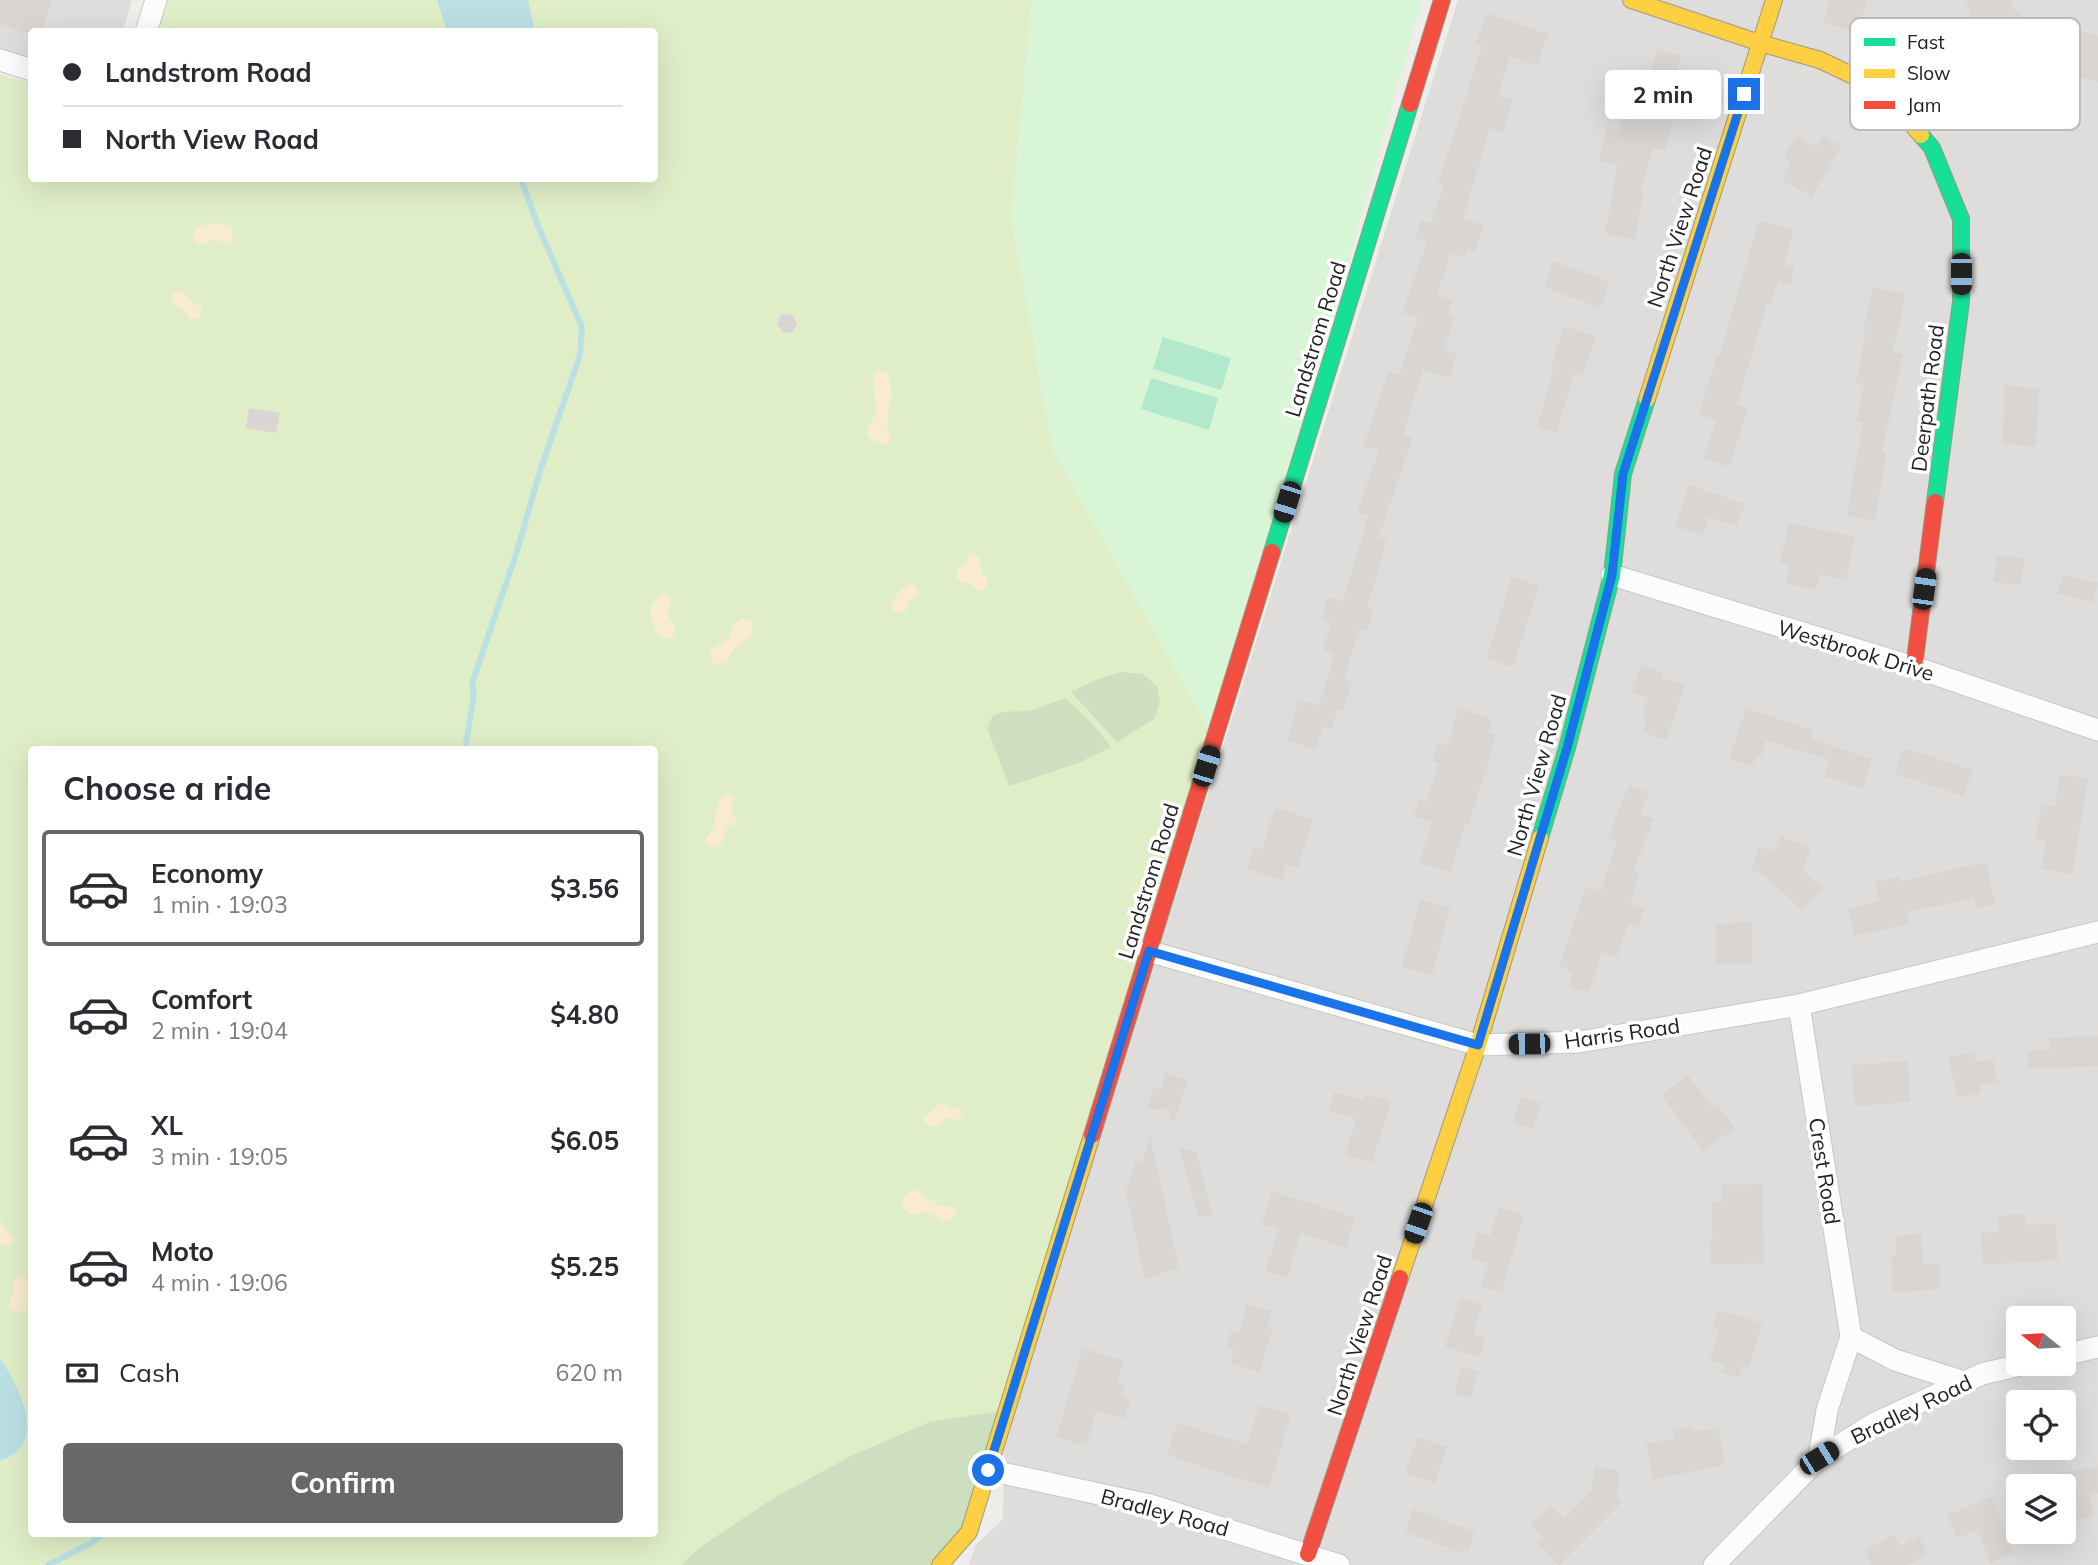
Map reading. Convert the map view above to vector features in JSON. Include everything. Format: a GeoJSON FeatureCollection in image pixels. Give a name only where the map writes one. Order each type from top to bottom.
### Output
{"type":"FeatureCollection","features":[{"type":"Feature","properties":{"kind":"street"},"geometry":{"type":"LineString","coordinates":[[147,28],[156,0]]}},
{"type":"Feature","properties":{"kind":"street","name":"Landstrom Road"},"geometry":{"type":"LineString","coordinates":[[940,1565],[969,1532],[1442,0]]}},
{"type":"Feature","properties":{"kind":"street","name":"Deerpath Road"},"geometry":{"type":"LineString","coordinates":[[1631,0],[1820,60],[1850,74]]}},
{"type":"Feature","properties":{"kind":"street","name":"North View Road"},"geometry":{"type":"LineString","coordinates":[[1308,1554],[1478,1045],[1567,748],[1612,575],[1623,474],[1774,0]]}},
{"type":"Feature","properties":{"kind":"street"},"geometry":{"type":"LineString","coordinates":[[0,60],[28,69]]}},
{"type":"Feature","properties":{"kind":"street","name":"Deerpath Road"},"geometry":{"type":"LineString","coordinates":[[1914,667],[1961,302],[1961,219],[1932,148],[1917,130]]}},
{"type":"Feature","properties":{"kind":"street","name":"Westbrook Drive"},"geometry":{"type":"LineString","coordinates":[[1612,575],[1914,667],[2098,730]]}},
{"type":"Feature","properties":{"kind":"street","name":"Harris Road"},"geometry":{"type":"LineString","coordinates":[[1149,951],[1478,1045],[1580,1042],[1799,1005],[2098,932]]}},
{"type":"Feature","properties":{"kind":"street","name":"Crest Road"},"geometry":{"type":"LineString","coordinates":[[1799,1005],[1851,1337],[1827,1410],[1819,1458]]}},
{"type":"Feature","properties":{"kind":"street"},"geometry":{"type":"LineString","coordinates":[[1851,1337],[1895,1360],[1964,1382]]}},
{"type":"Feature","properties":{"kind":"street"},"geometry":{"type":"LineString","coordinates":[[2076,1352],[2098,1347]]}},
{"type":"Feature","properties":{"kind":"street","name":"Bradley Road"},"geometry":{"type":"LineString","coordinates":[[1714,1565],[1819,1458],[1875,1423],[1982,1374],[2006,1368]]}},
{"type":"Feature","properties":{"kind":"street","name":"Bradley Road"},"geometry":{"type":"LineString","coordinates":[[988,1470],[1150,1505],[1339,1565]]}},
{"type":"Feature","properties":{"kind":"shaded area"},"geometry":{"type":"Polygon","coordinates":[[[0,0],[132,0],[124,28],[28,28],[28,67],[0,58],[0,0]]]}},
{"type":"Feature","properties":{"kind":"shaded area"},"geometry":{"type":"Polygon","coordinates":[[[1458,0],[2098,0],[2098,1565],[969,1565],[975,1546],[1003,1519],[1004,1452],[1015,1407],[1458,0]]]}},
{"type":"Feature","properties":{"kind":"green space"},"geometry":{"type":"Polygon","coordinates":[[[164,0],[1032,0],[1011,217],[1214,739],[949,1565],[0,1565],[0,74],[28,83],[28,182],[658,182],[658,28],[155,28],[164,0]]]}},
{"type":"Feature","properties":{"kind":"green space"},"geometry":{"type":"Polygon","coordinates":[[[1032,0],[1422,0],[1214,739],[1052,449],[1011,217],[1032,0]]]}},
{"type":"Feature","properties":{"kind":"green space"},"geometry":{"type":"Polygon","coordinates":[[[1163,337],[1231,358],[1221,390],[1153,369],[1163,337]]]}},
{"type":"Feature","properties":{"kind":"green space"},"geometry":{"type":"Polygon","coordinates":[[[1151,378],[1218,398],[1209,430],[1141,409],[1151,378]]]}},
{"type":"Feature","properties":{"kind":"green space"},"geometry":{"type":"Polygon","coordinates":[[[1121,672],[1142,674],[1157,686],[1160,702],[1154,719],[1117,742],[1071,692],[1121,672]]]}},
{"type":"Feature","properties":{"kind":"green space"},"geometry":{"type":"Polygon","coordinates":[[[1065,698],[1093,724],[1111,747],[1078,763],[1009,786],[988,730],[993,717],[1002,712],[1032,710],[1065,698]]]}},
{"type":"Feature","properties":{"kind":"green space"},"geometry":{"type":"Polygon","coordinates":[[[1000,1411],[949,1565],[681,1565],[699,1548],[772,1499],[851,1456],[930,1422],[1000,1411]]]}},
{"type":"Feature","properties":{"kind":"sand"},"geometry":{"type":"Polygon","coordinates":[[[218,223],[232,228],[233,240],[226,244],[214,239],[205,244],[195,242],[193,233],[207,224],[218,223]]]}},
{"type":"Feature","properties":{"kind":"sand"},"geometry":{"type":"Polygon","coordinates":[[[180,290],[190,301],[202,308],[198,318],[191,319],[183,309],[173,304],[172,295],[180,290]]]}},
{"type":"Feature","properties":{"kind":"sand"},"geometry":{"type":"Polygon","coordinates":[[[876,371],[888,375],[892,395],[887,426],[891,440],[886,446],[870,438],[867,432],[876,411],[873,378],[876,371]]]}},
{"type":"Feature","properties":{"kind":"sand"},"geometry":{"type":"Polygon","coordinates":[[[972,553],[980,558],[981,571],[987,580],[987,586],[979,591],[956,578],[958,570],[972,553]]]}},
{"type":"Feature","properties":{"kind":"sand"},"geometry":{"type":"Polygon","coordinates":[[[912,583],[918,588],[919,594],[909,601],[905,612],[895,612],[891,607],[894,600],[902,589],[912,583]]]}},
{"type":"Feature","properties":{"kind":"sand"},"geometry":{"type":"Polygon","coordinates":[[[663,594],[669,597],[671,605],[667,615],[675,630],[673,637],[661,639],[652,622],[651,610],[663,594]]]}},
{"type":"Feature","properties":{"kind":"sand"},"geometry":{"type":"Polygon","coordinates":[[[742,618],[751,621],[751,635],[735,648],[726,663],[715,664],[710,658],[710,650],[727,641],[735,623],[742,618]]]}},
{"type":"Feature","properties":{"kind":"sand"},"geometry":{"type":"Polygon","coordinates":[[[724,794],[733,798],[731,811],[737,820],[734,825],[726,828],[725,837],[720,844],[710,847],[705,844],[724,794]]]}},
{"type":"Feature","properties":{"kind":"sand"},"geometry":{"type":"Polygon","coordinates":[[[941,1103],[950,1108],[961,1108],[963,1115],[957,1120],[946,1118],[933,1127],[923,1122],[924,1117],[941,1103]]]}},
{"type":"Feature","properties":{"kind":"sand"},"geometry":{"type":"Polygon","coordinates":[[[913,1190],[939,1206],[953,1206],[956,1209],[952,1220],[944,1221],[927,1213],[909,1214],[903,1208],[902,1200],[913,1190]]]}},
{"type":"Feature","properties":{"kind":"sand"},"geometry":{"type":"Polygon","coordinates":[[[0,1218],[2,1228],[14,1236],[13,1243],[8,1246],[0,1244],[0,1218]]]}},
{"type":"Feature","properties":{"kind":"sand"},"geometry":{"type":"Polygon","coordinates":[[[24,1276],[28,1281],[28,1308],[16,1312],[8,1306],[14,1292],[14,1281],[24,1276]]]}},
{"type":"Feature","properties":{"kind":"water"},"geometry":{"type":"Polygon","coordinates":[[[437,0],[528,0],[534,28],[446,28],[437,0]]]}},
{"type":"Feature","properties":{"kind":"water"},"geometry":{"type":"Polygon","coordinates":[[[0,1359],[22,1400],[27,1429],[23,1442],[15,1453],[0,1461],[0,1359]]]}},
{"type":"Feature","properties":{"kind":"building"},"geometry":{"type":"Polygon","coordinates":[[[0,0],[52,0],[42,28],[28,28],[28,32],[24,32],[0,24],[0,0]]]}},
{"type":"Feature","properties":{"kind":"building"},"geometry":{"type":"Polygon","coordinates":[[[1830,0],[1867,0],[1862,18],[1850,18],[1850,31],[1823,22],[1830,0]]]}},
{"type":"Feature","properties":{"kind":"building"},"geometry":{"type":"Polygon","coordinates":[[[1966,0],[2010,0],[2012,6],[2024,18],[1971,18],[1966,0]]]}},
{"type":"Feature","properties":{"kind":"building"},"geometry":{"type":"Polygon","coordinates":[[[1487,13],[1548,34],[1537,66],[1510,56],[1498,96],[1513,100],[1503,132],[1490,128],[1463,218],[1484,226],[1475,251],[1467,248],[1464,257],[1451,253],[1437,295],[1452,300],[1447,314],[1455,317],[1444,349],[1457,354],[1449,378],[1423,369],[1403,435],[1412,438],[1379,537],[1387,540],[1367,609],[1373,611],[1367,631],[1359,629],[1344,679],[1352,682],[1344,710],[1338,709],[1332,729],[1323,726],[1316,750],[1287,740],[1299,700],[1319,706],[1335,653],[1323,650],[1331,623],[1321,620],[1328,597],[1343,602],[1368,516],[1357,513],[1379,451],[1364,446],[1388,372],[1399,375],[1418,318],[1402,313],[1427,242],[1415,238],[1421,220],[1431,224],[1444,186],[1438,184],[1482,46],[1476,44],[1487,13]]]}},
{"type":"Feature","properties":{"kind":"building"},"geometry":{"type":"Polygon","coordinates":[[[2080,31],[2098,36],[2098,82],[2080,77],[2080,31]]]}},
{"type":"Feature","properties":{"kind":"building"},"geometry":{"type":"Polygon","coordinates":[[[1658,49],[1681,56],[1671,87],[1681,90],[1665,151],[1653,148],[1640,193],[1643,193],[1635,240],[1605,234],[1617,166],[1598,161],[1607,127],[1619,130],[1623,114],[1637,117],[1658,49]]]}},
{"type":"Feature","properties":{"kind":"building"},"geometry":{"type":"Polygon","coordinates":[[[1797,135],[1816,147],[1823,136],[1841,146],[1812,197],[1782,180],[1791,163],[1784,158],[1797,135]]]}},
{"type":"Feature","properties":{"kind":"building"},"geometry":{"type":"Polygon","coordinates":[[[1759,220],[1794,230],[1784,264],[1795,267],[1790,285],[1778,281],[1771,305],[1767,304],[1737,405],[1748,409],[1729,467],[1703,458],[1716,420],[1699,414],[1717,356],[1719,357],[1759,220]]]}},
{"type":"Feature","properties":{"kind":"building"},"geometry":{"type":"Polygon","coordinates":[[[1553,261],[1610,282],[1600,308],[1544,287],[1553,261]]]}},
{"type":"Feature","properties":{"kind":"building"},"geometry":{"type":"Polygon","coordinates":[[[1873,287],[1906,294],[1893,352],[1903,354],[1882,452],[1886,452],[1875,521],[1847,516],[1863,423],[1856,422],[1864,386],[1856,384],[1873,287]]]}},
{"type":"Feature","properties":{"kind":"building"},"geometry":{"type":"Polygon","coordinates":[[[781,314],[793,315],[797,324],[792,333],[783,332],[777,324],[781,314]]]}},
{"type":"Feature","properties":{"kind":"building"},"geometry":{"type":"Polygon","coordinates":[[[1564,326],[1596,336],[1583,376],[1574,373],[1557,433],[1537,427],[1554,367],[1551,366],[1564,326]]]}},
{"type":"Feature","properties":{"kind":"building"},"geometry":{"type":"Polygon","coordinates":[[[2005,386],[2039,388],[2036,446],[2002,444],[2005,386]]]}},
{"type":"Feature","properties":{"kind":"building"},"geometry":{"type":"Polygon","coordinates":[[[249,408],[280,413],[276,433],[246,428],[249,408]]]}},
{"type":"Feature","properties":{"kind":"building"},"geometry":{"type":"Polygon","coordinates":[[[1689,485],[1745,504],[1737,526],[1709,517],[1703,536],[1675,526],[1689,485]]]}},
{"type":"Feature","properties":{"kind":"building"},"geometry":{"type":"Polygon","coordinates":[[[1789,523],[1855,537],[1846,580],[1819,575],[1816,590],[1786,583],[1790,565],[1780,562],[1789,523]]]}},
{"type":"Feature","properties":{"kind":"building"},"geometry":{"type":"Polygon","coordinates":[[[1997,555],[2024,558],[2021,585],[1993,582],[1997,555]]]}},
{"type":"Feature","properties":{"kind":"building"},"geometry":{"type":"Polygon","coordinates":[[[2063,574],[2098,583],[2092,603],[2057,593],[2063,574]]]}},
{"type":"Feature","properties":{"kind":"building"},"geometry":{"type":"Polygon","coordinates":[[[1512,577],[1539,586],[1513,667],[1486,658],[1512,577]]]}},
{"type":"Feature","properties":{"kind":"building"},"geometry":{"type":"Polygon","coordinates":[[[1642,664],[1662,672],[1661,677],[1685,685],[1666,740],[1643,732],[1647,719],[1642,717],[1648,698],[1632,693],[1642,664]]]}},
{"type":"Feature","properties":{"kind":"building"},"geometry":{"type":"Polygon","coordinates":[[[1459,708],[1492,719],[1488,733],[1496,736],[1469,824],[1466,823],[1450,872],[1419,863],[1432,822],[1414,816],[1419,799],[1427,801],[1438,763],[1432,761],[1438,743],[1447,746],[1459,708]]]}},
{"type":"Feature","properties":{"kind":"building"},"geometry":{"type":"Polygon","coordinates":[[[1746,708],[1812,730],[1810,738],[1872,759],[1862,789],[1824,776],[1830,760],[1766,740],[1761,757],[1756,755],[1752,766],[1729,759],[1746,708]]]}},
{"type":"Feature","properties":{"kind":"building"},"geometry":{"type":"Polygon","coordinates":[[[1903,748],[1972,770],[1964,796],[1895,774],[1903,748]]]}},
{"type":"Feature","properties":{"kind":"building"},"geometry":{"type":"Polygon","coordinates":[[[2060,774],[2088,779],[2072,874],[2042,869],[2046,841],[2036,839],[2042,804],[2055,806],[2060,774]]]}},
{"type":"Feature","properties":{"kind":"building"},"geometry":{"type":"Polygon","coordinates":[[[1629,785],[1649,793],[1640,814],[1654,819],[1633,871],[1640,873],[1630,903],[1644,908],[1638,927],[1628,923],[1617,957],[1602,952],[1589,992],[1569,986],[1573,972],[1559,967],[1586,886],[1601,891],[1617,841],[1608,837],[1629,785]]]}},
{"type":"Feature","properties":{"kind":"building"},"geometry":{"type":"Polygon","coordinates":[[[1275,808],[1313,819],[1298,868],[1286,865],[1282,880],[1247,869],[1254,847],[1262,850],[1275,808]]]}},
{"type":"Feature","properties":{"kind":"building"},"geometry":{"type":"Polygon","coordinates":[[[1780,836],[1811,848],[1803,871],[1823,888],[1802,910],[1767,878],[1751,869],[1760,846],[1774,852],[1780,836]]]}},
{"type":"Feature","properties":{"kind":"building"},"geometry":{"type":"Polygon","coordinates":[[[1986,862],[1995,904],[1976,908],[1974,898],[1907,912],[1909,924],[1854,936],[1848,908],[1880,901],[1875,882],[1899,877],[1900,881],[1986,862]]]}},
{"type":"Feature","properties":{"kind":"building"},"geometry":{"type":"Polygon","coordinates":[[[1420,900],[1450,908],[1432,975],[1402,967],[1420,900]]]}},
{"type":"Feature","properties":{"kind":"building"},"geometry":{"type":"Polygon","coordinates":[[[1751,922],[1753,963],[1717,965],[1715,924],[1751,922]]]}},
{"type":"Feature","properties":{"kind":"building"},"geometry":{"type":"Polygon","coordinates":[[[2098,1036],[2098,1066],[2028,1069],[2027,1051],[2050,1050],[2049,1038],[2098,1036]]]}},
{"type":"Feature","properties":{"kind":"building"},"geometry":{"type":"Polygon","coordinates":[[[1974,1052],[1976,1062],[1993,1059],[1998,1082],[1980,1085],[1981,1093],[1957,1098],[1949,1057],[1974,1052]]]}},
{"type":"Feature","properties":{"kind":"building"},"geometry":{"type":"Polygon","coordinates":[[[1908,1061],[1910,1102],[1855,1106],[1852,1065],[1908,1061]]]}},
{"type":"Feature","properties":{"kind":"building"},"geometry":{"type":"Polygon","coordinates":[[[1166,1073],[1188,1080],[1173,1125],[1168,1108],[1158,1110],[1147,1107],[1153,1087],[1161,1089],[1166,1073]]]}},
{"type":"Feature","properties":{"kind":"building"},"geometry":{"type":"Polygon","coordinates":[[[1688,1075],[1713,1108],[1717,1104],[1735,1128],[1703,1151],[1661,1095],[1688,1075]]]}},
{"type":"Feature","properties":{"kind":"building"},"geometry":{"type":"Polygon","coordinates":[[[1334,1092],[1363,1100],[1365,1094],[1391,1102],[1372,1163],[1345,1155],[1356,1119],[1328,1111],[1334,1092]]]}},
{"type":"Feature","properties":{"kind":"building"},"geometry":{"type":"Polygon","coordinates":[[[1521,1097],[1541,1103],[1533,1129],[1513,1122],[1521,1097]]]}},
{"type":"Feature","properties":{"kind":"building"},"geometry":{"type":"Polygon","coordinates":[[[1150,1136],[1179,1268],[1145,1279],[1126,1192],[1136,1161],[1142,1162],[1150,1136]]]}},
{"type":"Feature","properties":{"kind":"building"},"geometry":{"type":"Polygon","coordinates":[[[1179,1147],[1197,1153],[1212,1214],[1199,1218],[1179,1147]]]}},
{"type":"Feature","properties":{"kind":"building"},"geometry":{"type":"Polygon","coordinates":[[[1762,1184],[1764,1263],[1711,1265],[1712,1202],[1721,1202],[1721,1185],[1762,1184]]]}},
{"type":"Feature","properties":{"kind":"building"},"geometry":{"type":"Polygon","coordinates":[[[1272,1191],[1355,1218],[1346,1248],[1301,1233],[1287,1278],[1265,1271],[1279,1229],[1262,1224],[1272,1191]]]}},
{"type":"Feature","properties":{"kind":"building"},"geometry":{"type":"Polygon","coordinates":[[[1499,1207],[1524,1215],[1501,1292],[1481,1286],[1489,1263],[1470,1257],[1478,1232],[1490,1236],[1499,1207]]]}},
{"type":"Feature","properties":{"kind":"building"},"geometry":{"type":"Polygon","coordinates":[[[2025,1214],[2025,1225],[2056,1223],[2058,1260],[1983,1265],[1981,1233],[1999,1232],[1998,1216],[2025,1214]]]}},
{"type":"Feature","properties":{"kind":"building"},"geometry":{"type":"Polygon","coordinates":[[[1921,1234],[1923,1264],[1939,1263],[1941,1289],[1893,1292],[1891,1255],[1897,1255],[1895,1236],[1921,1234]]]}},
{"type":"Feature","properties":{"kind":"building"},"geometry":{"type":"Polygon","coordinates":[[[1460,1298],[1482,1305],[1473,1335],[1485,1338],[1480,1357],[1445,1347],[1460,1298]]]}},
{"type":"Feature","properties":{"kind":"building"},"geometry":{"type":"Polygon","coordinates":[[[1247,1304],[1272,1311],[1268,1326],[1273,1327],[1260,1372],[1230,1363],[1234,1350],[1227,1348],[1231,1331],[1239,1333],[1247,1304]]]}},
{"type":"Feature","properties":{"kind":"building"},"geometry":{"type":"Polygon","coordinates":[[[1717,1310],[1762,1323],[1749,1367],[1743,1365],[1739,1378],[1722,1373],[1724,1365],[1710,1360],[1719,1330],[1712,1328],[1717,1310]]]}},
{"type":"Feature","properties":{"kind":"building"},"geometry":{"type":"Polygon","coordinates":[[[1083,1348],[1124,1361],[1117,1382],[1126,1385],[1122,1396],[1131,1399],[1124,1419],[1096,1410],[1086,1446],[1056,1437],[1083,1348]]]}},
{"type":"Feature","properties":{"kind":"building"},"geometry":{"type":"Polygon","coordinates":[[[1462,1367],[1478,1371],[1471,1398],[1454,1393],[1462,1367]]]}},
{"type":"Feature","properties":{"kind":"building"},"geometry":{"type":"Polygon","coordinates":[[[1259,1405],[1291,1415],[1269,1488],[1167,1455],[1177,1423],[1247,1444],[1259,1405]]]}},
{"type":"Feature","properties":{"kind":"building"},"geometry":{"type":"Polygon","coordinates":[[[1691,1426],[1692,1432],[1718,1428],[1725,1465],[1653,1479],[1646,1444],[1675,1438],[1673,1430],[1691,1426]]]}},
{"type":"Feature","properties":{"kind":"building"},"geometry":{"type":"Polygon","coordinates":[[[1418,1437],[1447,1447],[1435,1483],[1405,1473],[1418,1437]]]}},
{"type":"Feature","properties":{"kind":"building"},"geometry":{"type":"Polygon","coordinates":[[[1594,1467],[1619,1470],[1617,1497],[1622,1502],[1559,1565],[1538,1544],[1544,1538],[1531,1525],[1550,1505],[1564,1519],[1592,1490],[1594,1467]]]}},
{"type":"Feature","properties":{"kind":"building"},"geometry":{"type":"Polygon","coordinates":[[[2098,1467],[2098,1493],[2090,1494],[2093,1517],[2076,1519],[2076,1474],[2046,1474],[2098,1467]]]}},
{"type":"Feature","properties":{"kind":"building"},"geometry":{"type":"Polygon","coordinates":[[[1991,1497],[2006,1534],[2006,1544],[2010,1544],[2014,1553],[1990,1563],[1977,1530],[1957,1538],[1947,1515],[1991,1497]]]}},
{"type":"Feature","properties":{"kind":"building"},"geometry":{"type":"Polygon","coordinates":[[[1413,1509],[1475,1532],[1469,1550],[1464,1548],[1462,1553],[1405,1532],[1413,1509]]]}},
{"type":"Feature","properties":{"kind":"building"},"geometry":{"type":"Polygon","coordinates":[[[1894,1534],[1901,1546],[1919,1536],[1928,1553],[1906,1565],[1872,1565],[1864,1550],[1894,1534]]]}},
{"type":"Feature","properties":{"kind":"waterway"},"geometry":{"type":"LineString","coordinates":[[466,746],[474,695],[472,684],[580,355],[582,327],[538,226],[522,182]]}},
{"type":"Feature","properties":{"kind":"waterway"},"geometry":{"type":"LineString","coordinates":[[48,1565],[99,1537]]}},
{"type":"Feature","properties":{"kind":"traffic: fast"},"geometry":{"type":"LineString","coordinates":[[1272,552],[1410,104]]}},
{"type":"Feature","properties":{"kind":"traffic: fast"},"geometry":{"type":"LineString","coordinates":[[1921,135],[1932,148],[1961,219],[1961,302],[1935,502]]}},
{"type":"Feature","properties":{"kind":"traffic: fast"},"geometry":{"type":"LineString","coordinates":[[1540,838],[1567,748],[1612,575],[1623,474],[1647,399]]}},
{"type":"Feature","properties":{"kind":"traffic: slow"},"geometry":{"type":"LineString","coordinates":[[1631,0],[1820,60],[1850,74]]}},
{"type":"Feature","properties":{"kind":"traffic: slow"},"geometry":{"type":"LineString","coordinates":[[1647,399],[1774,0]]}},
{"type":"Feature","properties":{"kind":"traffic: slow"},"geometry":{"type":"LineString","coordinates":[[1917,130],[1921,135]]}},
{"type":"Feature","properties":{"kind":"traffic: slow"},"geometry":{"type":"LineString","coordinates":[[1400,1278],[1478,1045],[1540,838]]}},
{"type":"Feature","properties":{"kind":"traffic: slow"},"geometry":{"type":"LineString","coordinates":[[940,1565],[969,1532],[1092,1135]]}},
{"type":"Feature","properties":{"kind":"traffic: jam"},"geometry":{"type":"LineString","coordinates":[[1410,104],[1442,0]]}},
{"type":"Feature","properties":{"kind":"traffic: jam"},"geometry":{"type":"LineString","coordinates":[[1914,667],[1935,502]]}},
{"type":"Feature","properties":{"kind":"traffic: jam"},"geometry":{"type":"LineString","coordinates":[[1092,1135],[1272,552]]}},
{"type":"Feature","properties":{"kind":"traffic: jam"},"geometry":{"type":"LineString","coordinates":[[1308,1554],[1400,1278]]}},
{"type":"Feature","properties":{"kind":"route"},"geometry":{"type":"LineString","coordinates":[[988,1470],[1149,951],[1478,1045],[1567,748],[1612,575],[1623,474],[1744,94]]}}]}
